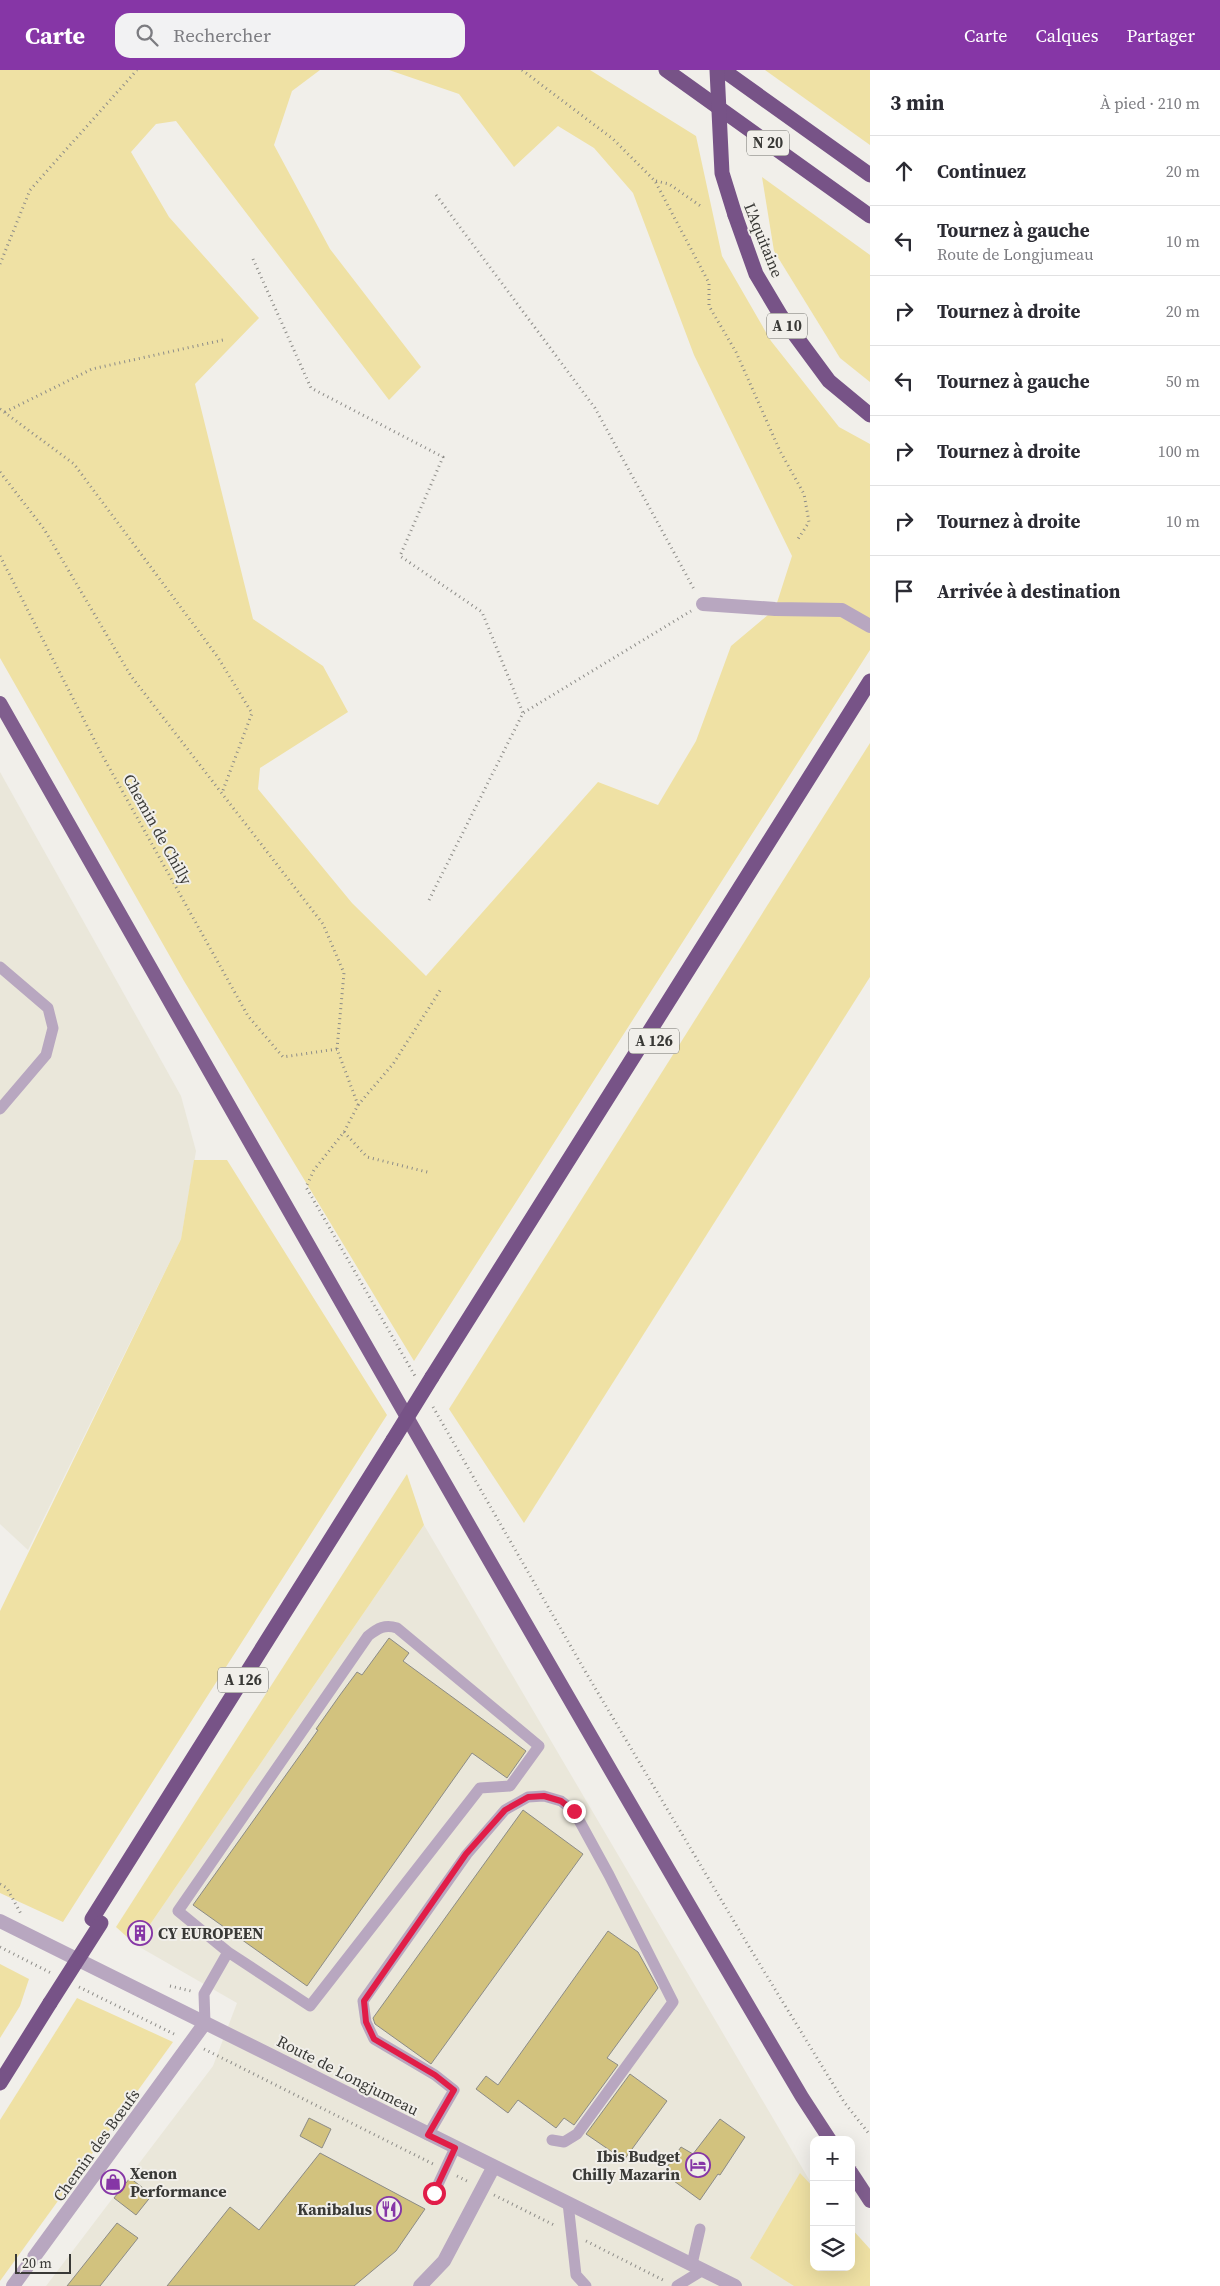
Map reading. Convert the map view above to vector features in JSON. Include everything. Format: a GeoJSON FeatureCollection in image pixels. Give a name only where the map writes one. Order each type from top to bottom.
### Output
{"type":"FeatureCollection","features":[{"type":"Feature","properties":{"kind":"highway","name":"N 20"},"geometry":{"type":"LineString","coordinates":[[666,70],[870,216]]}},
{"type":"Feature","properties":{"kind":"highway","name":"L'Aquitaine"},"geometry":{"type":"LineString","coordinates":[[717,70],[722,173],[734,215],[756,274],[781,316],[829,381],[870,415]]}},
{"type":"Feature","properties":{"kind":"highway","name":"N 20"},"geometry":{"type":"LineString","coordinates":[[723,70],[870,175]]}},
{"type":"Feature","properties":{"kind":"highway","name":"A 126"},"geometry":{"type":"LineString","coordinates":[[0,2083],[47,2000],[96,1921],[868,689]]}},
{"type":"Feature","properties":{"kind":"highway"},"geometry":{"type":"LineString","coordinates":[[0,703],[423,1446],[633,1810],[802,2097],[827,2136]]}},
{"type":"Feature","properties":{"kind":"highway","name":"A 126"},"geometry":{"type":"LineString","coordinates":[[0,2066],[47,2000]]}},
{"type":"Feature","properties":{"kind":"highway"},"geometry":{"type":"LineString","coordinates":[[855,2178],[870,2201]]}},
{"type":"Feature","properties":{"kind":"street"},"geometry":{"type":"LineString","coordinates":[[703,604],[775,609],[842,610],[870,626]]}},
{"type":"Feature","properties":{"kind":"street","name":"Route de Longjumeau"},"geometry":{"type":"LineString","coordinates":[[0,1921],[733,2286]]}},
{"type":"Feature","properties":{"kind":"street","name":"Chemin des Bœufs"},"geometry":{"type":"LineString","coordinates":[[13,2286],[192,2044],[205,2023]]}},
{"type":"Feature","properties":{"kind":"street"},"geometry":{"type":"LineString","coordinates":[[420,2286],[444,2261],[493,2168]]}},
{"type":"Feature","properties":{"kind":"lane"},"geometry":{"type":"LineString","coordinates":[[0,967],[48,1008],[53,1028],[46,1056],[0,1109]]}},
{"type":"Feature","properties":{"kind":"lane"},"geometry":{"type":"LineString","coordinates":[[389,1625],[397,1628],[539,1746],[510,1786],[480,1788],[310,2006],[228,1952],[178,1911],[368,1636],[376,1629],[389,1625]]}},
{"type":"Feature","properties":{"kind":"lane"},"geometry":{"type":"LineString","coordinates":[[428,2135],[454,2090],[435,2075],[374,2039],[366,2022],[364,2001],[466,1854],[505,1810],[528,1797],[544,1796],[561,1801],[574,1811],[609,1875],[673,2002],[577,2134],[564,2142],[552,2140]]}},
{"type":"Feature","properties":{"kind":"lane"},"geometry":{"type":"LineString","coordinates":[[205,2023],[204,1994],[228,1952]]}},
{"type":"Feature","properties":{"kind":"lane"},"geometry":{"type":"LineString","coordinates":[[434,2193],[455,2148]]}},
{"type":"Feature","properties":{"kind":"lane"},"geometry":{"type":"LineString","coordinates":[[568,2203],[576,2282],[586,2286]]}},
{"type":"Feature","properties":{"kind":"lane"},"geometry":{"type":"LineString","coordinates":[[678,2286],[697,2267],[700,2229]]}},
{"type":"Feature","properties":{"kind":"path"},"geometry":{"type":"LineString","coordinates":[[0,264],[30,190],[137,70]]}},
{"type":"Feature","properties":{"kind":"path"},"geometry":{"type":"LineString","coordinates":[[522,70],[613,139],[656,181],[708,283],[709,306],[736,352],[780,451],[804,494],[809,522],[798,539]]}},
{"type":"Feature","properties":{"kind":"path"},"geometry":{"type":"LineString","coordinates":[[656,181],[669,184],[702,207]]}},
{"type":"Feature","properties":{"kind":"path"},"geometry":{"type":"LineString","coordinates":[[429,900],[523,713],[703,604],[595,408],[436,195]]}},
{"type":"Feature","properties":{"kind":"path"},"geometry":{"type":"LineString","coordinates":[[253,259],[311,388],[443,457],[400,556],[482,612],[523,713]]}},
{"type":"Feature","properties":{"kind":"path"},"geometry":{"type":"LineString","coordinates":[[5,412],[92,369],[223,340]]}},
{"type":"Feature","properties":{"kind":"path"},"geometry":{"type":"LineString","coordinates":[[0,408],[74,464],[217,656],[252,713],[222,794]]}},
{"type":"Feature","properties":{"kind":"path"},"geometry":{"type":"LineString","coordinates":[[0,472],[44,529],[131,676],[323,924],[344,973],[337,1049],[358,1105]]}},
{"type":"Feature","properties":{"kind":"path","name":"Chemin de Chilly"},"geometry":{"type":"LineString","coordinates":[[0,556],[101,753],[248,1016],[283,1057],[337,1049]]}},
{"type":"Feature","properties":{"kind":"path"},"geometry":{"type":"LineString","coordinates":[[416,1378],[306,1187],[314,1170],[344,1132],[358,1105],[392,1064],[441,989]]}},
{"type":"Feature","properties":{"kind":"path"},"geometry":{"type":"LineString","coordinates":[[344,1132],[367,1157],[431,1173]]}},
{"type":"Feature","properties":{"kind":"path"},"geometry":{"type":"LineString","coordinates":[[431,1403],[585,1671],[741,1933],[844,2102],[870,2135]]}},
{"type":"Feature","properties":{"kind":"path"},"geometry":{"type":"LineString","coordinates":[[0,1948],[52,1974]]}},
{"type":"Feature","properties":{"kind":"path"},"geometry":{"type":"LineString","coordinates":[[78,1987],[666,2282]]}},
{"type":"Feature","properties":{"kind":"shaded area"},"geometry":{"type":"Polygon","coordinates":[[[0,70],[320,70],[292,91],[274,145],[330,249],[421,367],[389,400],[176,121],[156,124],[131,152],[169,217],[259,318],[195,384],[253,619],[323,666],[348,712],[260,768],[258,789],[352,903],[426,976],[598,782],[658,805],[696,741],[731,646],[775,609],[792,556],[694,355],[633,193],[594,148],[558,126],[514,167],[459,94],[389,70],[590,70],[696,136],[722,256],[771,341],[839,427],[870,444],[870,650],[414,1361],[184,981],[0,658],[0,70]]]}},
{"type":"Feature","properties":{"kind":"shaded area"},"geometry":{"type":"Polygon","coordinates":[[[765,70],[870,70],[870,145],[765,70]]]}},
{"type":"Feature","properties":{"kind":"shaded area"},"geometry":{"type":"Polygon","coordinates":[[[762,177],[870,255],[870,382],[840,358],[774,251],[762,177]]]}},
{"type":"Feature","properties":{"kind":"shaded area"},"geometry":{"type":"Polygon","coordinates":[[[870,743],[870,977],[524,1523],[449,1409],[870,743]]]}},
{"type":"Feature","properties":{"kind":"shaded area"},"geometry":{"type":"Polygon","coordinates":[[[0,772],[181,1096],[196,1151],[181,1239],[28,1550],[0,1524],[0,772]]]}},
{"type":"Feature","properties":{"kind":"shaded area"},"geometry":{"type":"Polygon","coordinates":[[[194,1160],[227,1160],[387,1415],[63,1922],[0,1893],[0,1611],[181,1239],[194,1160]]]}},
{"type":"Feature","properties":{"kind":"shaded area"},"geometry":{"type":"Polygon","coordinates":[[[407,1474],[424,1525],[136,1945],[116,1927],[407,1474]]]}},
{"type":"Feature","properties":{"kind":"shaded area"},"geometry":{"type":"Polygon","coordinates":[[[424,1525],[810,2181],[810,2271],[855,2271],[870,2286],[46,2286],[213,2066],[237,2003],[136,1945],[424,1525]]]}},
{"type":"Feature","properties":{"kind":"shaded area"},"geometry":{"type":"Polygon","coordinates":[[[0,1964],[29,1979],[20,2006],[0,2038],[0,1964]]]}},
{"type":"Feature","properties":{"kind":"shaded area"},"geometry":{"type":"Polygon","coordinates":[[[77,1998],[173,2042],[0,2281],[0,2120],[77,1998]]]}},
{"type":"Feature","properties":{"kind":"shaded area"},"geometry":{"type":"Polygon","coordinates":[[[800,2173],[810,2184],[810,2271],[855,2271],[855,2232],[870,2249],[870,2286],[794,2286],[750,2258],[800,2173]]]}},
{"type":"Feature","properties":{"kind":"building"},"geometry":{"type":"Polygon","coordinates":[[[389,1638],[409,1653],[403,1661],[526,1751],[507,1778],[472,1753],[307,1986],[193,1905],[318,1730],[316,1729],[340,1695],[357,1672],[362,1675],[389,1638]]]}},
{"type":"Feature","properties":{"kind":"building"},"geometry":{"type":"Polygon","coordinates":[[[523,1810],[583,1854],[431,2064],[375,2024],[373,2018],[523,1810]]]}},
{"type":"Feature","properties":{"kind":"building"},"geometry":{"type":"Polygon","coordinates":[[[608,1931],[638,1952],[658,1988],[607,2058],[618,2065],[574,2125],[564,2118],[556,2128],[518,2100],[508,2113],[476,2089],[486,2076],[498,2085],[608,1931]]]}},
{"type":"Feature","properties":{"kind":"building"},"geometry":{"type":"Polygon","coordinates":[[[630,2074],[667,2101],[624,2160],[586,2134],[630,2074]]]}},
{"type":"Feature","properties":{"kind":"building"},"geometry":{"type":"Polygon","coordinates":[[[309,2118],[331,2129],[322,2148],[300,2136],[309,2118]]]}},
{"type":"Feature","properties":{"kind":"building","name":"Ibis Budget Chilly Mazarin"},"geometry":{"type":"Polygon","coordinates":[[[720,2119],[745,2137],[720,2175],[718,2174],[700,2200],[663,2173],[681,2147],[693,2154],[720,2119]]]}},
{"type":"Feature","properties":{"kind":"building"},"geometry":{"type":"Polygon","coordinates":[[[320,2153],[425,2209],[396,2251],[354,2286],[167,2286],[230,2207],[259,2230],[320,2153]]]}},
{"type":"Feature","properties":{"kind":"building"},"geometry":{"type":"Polygon","coordinates":[[[130,2178],[152,2195],[136,2215],[114,2198],[130,2178]]]}},
{"type":"Feature","properties":{"kind":"building"},"geometry":{"type":"Polygon","coordinates":[[[117,2223],[138,2238],[100,2286],[67,2286],[117,2223]]]}},
{"type":"Feature","properties":{"kind":"place","name":"CY EUROPEEN"},"geometry":{"type":"Point","coordinates":[140,1933]}},
{"type":"Feature","properties":{"kind":"place","name":"Ibis Budget Chilly Mazarin"},"geometry":{"type":"Point","coordinates":[698,2165]}},
{"type":"Feature","properties":{"kind":"place","name":"Xenon Performance"},"geometry":{"type":"Point","coordinates":[113,2182]}},
{"type":"Feature","properties":{"kind":"place","name":"Kanibalus"},"geometry":{"type":"Point","coordinates":[389,2209]}},
{"type":"Feature","properties":{"kind":"route"},"geometry":{"type":"LineString","coordinates":[[434,2193],[455,2148],[428,2135],[454,2090],[435,2075],[374,2039],[366,2022],[364,2001],[466,1854],[505,1810],[528,1797],[544,1796],[561,1801],[574,1811]]}}]}
